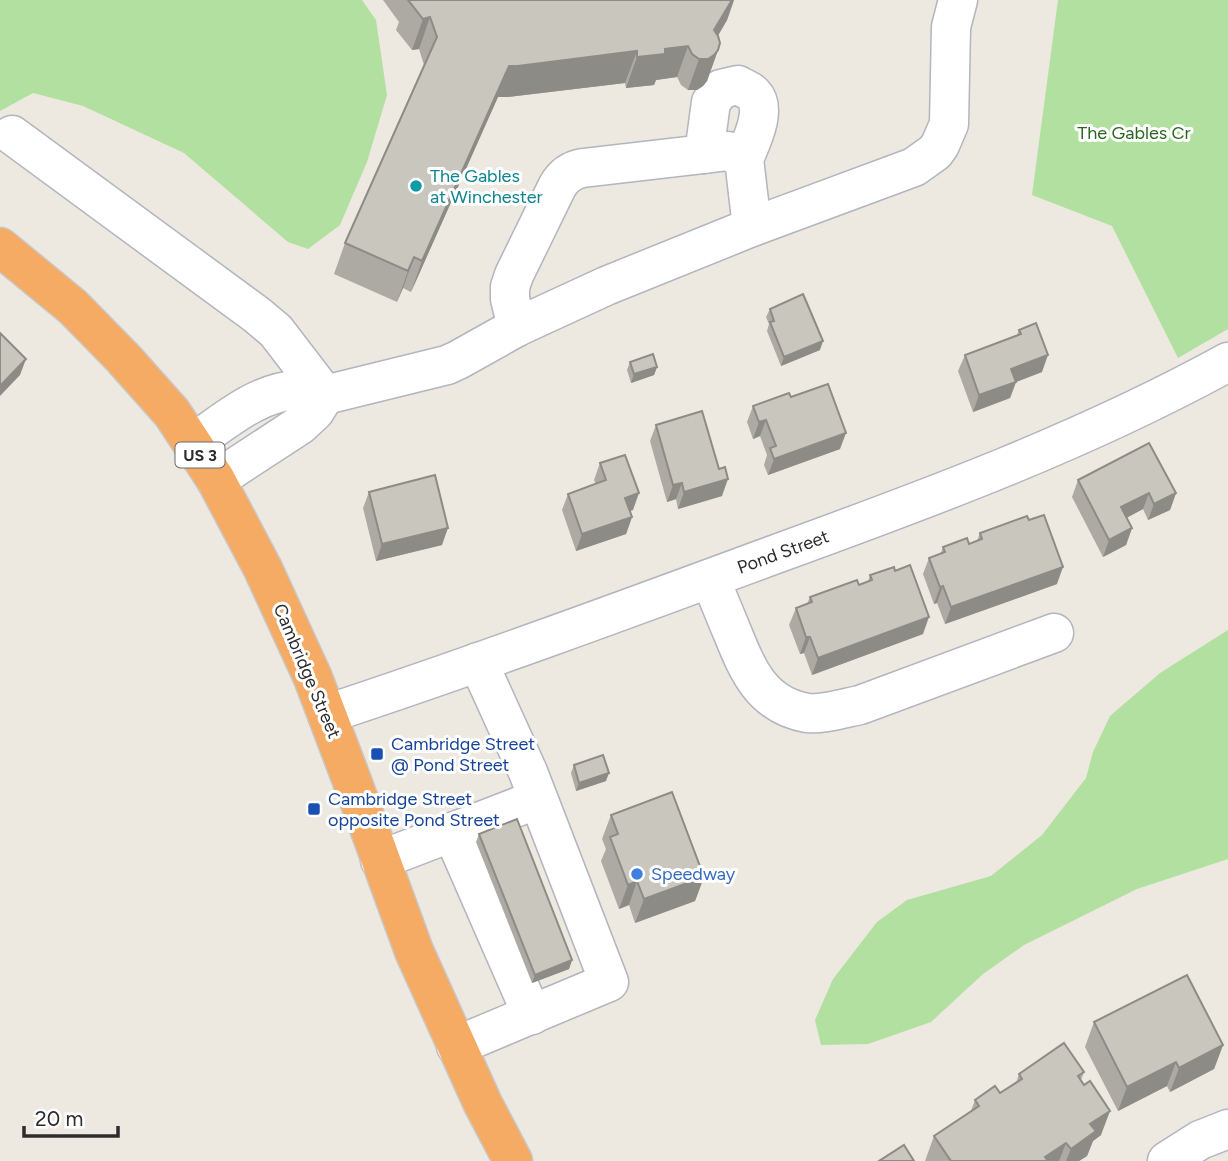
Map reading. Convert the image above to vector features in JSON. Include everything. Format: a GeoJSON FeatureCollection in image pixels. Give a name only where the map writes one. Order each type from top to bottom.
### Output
{"type":"FeatureCollection","features":[{"type":"Feature","properties":{"kind":"highway","name":"Cambridge Street"},"geometry":{"type":"LineString","coordinates":[[0,247],[73,307],[149,385],[172,413],[216,480],[262,569],[313,678],[414,951],[483,1104],[513,1161]]}},
{"type":"Feature","properties":{"kind":"street"},"geometry":{"type":"LineString","coordinates":[[193,443],[250,405],[278,393],[300,390],[325,395],[447,365],[517,327],[606,286],[752,227],[906,172],[935,152],[949,124],[951,27],[958,0]]}},
{"type":"Feature","properties":{"kind":"street"},"geometry":{"type":"LineString","coordinates":[[704,154],[711,102],[721,89],[738,85],[754,94],[759,107],[758,124],[744,159],[752,227]]}},
{"type":"Feature","properties":{"kind":"street"},"geometry":{"type":"LineString","coordinates":[[12,135],[257,315],[276,331],[325,395]]}},
{"type":"Feature","properties":{"kind":"street"},"geometry":{"type":"LineString","coordinates":[[517,327],[510,299],[512,281],[557,187],[570,172],[583,168],[728,151],[744,159]]}},
{"type":"Feature","properties":{"kind":"street","name":"Pond Street"},"geometry":{"type":"LineString","coordinates":[[327,714],[710,579],[920,501],[1055,446],[1228,362]]}},
{"type":"Feature","properties":{"kind":"street"},"geometry":{"type":"LineString","coordinates":[[216,480],[300,425],[315,411],[325,395]]}},
{"type":"Feature","properties":{"kind":"street"},"geometry":{"type":"LineString","coordinates":[[710,579],[747,668],[761,690],[779,704],[808,713],[860,705],[1054,633]]}},
{"type":"Feature","properties":{"kind":"street"},"geometry":{"type":"LineString","coordinates":[[456,1046],[610,982],[528,772],[478,662]]}},
{"type":"Feature","properties":{"kind":"street"},"geometry":{"type":"LineString","coordinates":[[380,860],[538,799]]}},
{"type":"Feature","properties":{"kind":"street"},"geometry":{"type":"LineString","coordinates":[[452,832],[532,1015]]}},
{"type":"Feature","properties":{"kind":"street"},"geometry":{"type":"LineString","coordinates":[[1167,1161],[1200,1140],[1228,1129]]}},
{"type":"Feature","properties":{"kind":"green space"},"geometry":{"type":"Polygon","coordinates":[[[0,0],[362,0],[376,20],[387,95],[367,162],[340,225],[308,249],[288,242],[184,153],[83,106],[33,93],[0,111],[0,0]]]}},
{"type":"Feature","properties":{"kind":"green space","name":"The Gables Cr"},"geometry":{"type":"Polygon","coordinates":[[[1058,0],[1228,0],[1228,329],[1178,358],[1112,226],[1032,195],[1058,0]]]}},
{"type":"Feature","properties":{"kind":"green space"},"geometry":{"type":"Polygon","coordinates":[[[1228,630],[1228,859],[1137,889],[1024,945],[983,974],[931,1022],[868,1044],[821,1045],[815,1020],[833,979],[877,922],[907,900],[991,876],[1042,835],[1086,778],[1093,752],[1110,716],[1160,673],[1228,630]]]}},
{"type":"Feature","properties":{"kind":"building","name":"The Gables at Winchester"},"geometry":{"type":"Polygon","coordinates":[[[408,0],[732,0],[714,30],[720,43],[718,50],[708,59],[699,59],[692,54],[688,46],[665,49],[665,54],[637,57],[637,51],[509,66],[422,261],[414,257],[408,271],[345,243],[437,37],[430,17],[423,19],[408,0]]]}},
{"type":"Feature","properties":{"kind":"building"},"geometry":{"type":"Polygon","coordinates":[[[803,294],[823,341],[784,357],[770,322],[774,321],[770,309],[803,294]]]}},
{"type":"Feature","properties":{"kind":"building"},"geometry":{"type":"Polygon","coordinates":[[[1036,323],[1048,355],[1011,369],[1016,382],[979,395],[965,355],[1021,334],[1019,330],[1036,323]]]}},
{"type":"Feature","properties":{"kind":"building"},"geometry":{"type":"Polygon","coordinates":[[[0,333],[26,359],[0,386],[0,333]]]}},
{"type":"Feature","properties":{"kind":"building"},"geometry":{"type":"Polygon","coordinates":[[[653,354],[657,367],[634,374],[630,362],[653,354]]]}},
{"type":"Feature","properties":{"kind":"building"},"geometry":{"type":"Polygon","coordinates":[[[828,384],[846,433],[774,459],[770,448],[776,446],[766,420],[759,422],[753,406],[789,393],[791,397],[828,384]]]}},
{"type":"Feature","properties":{"kind":"building"},"geometry":{"type":"Polygon","coordinates":[[[702,411],[719,469],[725,467],[728,479],[684,492],[682,483],[673,485],[656,425],[702,411]]]}},
{"type":"Feature","properties":{"kind":"building"},"geometry":{"type":"Polygon","coordinates":[[[1149,443],[1176,493],[1154,504],[1149,493],[1121,507],[1132,528],[1109,540],[1078,480],[1149,443]]]}},
{"type":"Feature","properties":{"kind":"building"},"geometry":{"type":"Polygon","coordinates":[[[625,455],[639,493],[625,498],[632,517],[582,534],[568,494],[606,480],[600,463],[625,455]]]}},
{"type":"Feature","properties":{"kind":"building"},"geometry":{"type":"Polygon","coordinates":[[[435,475],[448,528],[382,544],[369,492],[435,475]]]}},
{"type":"Feature","properties":{"kind":"building"},"geometry":{"type":"Polygon","coordinates":[[[1044,515],[1063,567],[951,607],[929,558],[945,552],[943,547],[967,538],[969,544],[982,539],[980,533],[1027,516],[1029,520],[1044,515]]]}},
{"type":"Feature","properties":{"kind":"building"},"geometry":{"type":"Polygon","coordinates":[[[910,565],[929,617],[818,658],[810,637],[806,637],[796,608],[812,602],[810,597],[857,580],[859,585],[872,580],[870,575],[894,567],[895,571],[910,565]]]}},
{"type":"Feature","properties":{"kind":"building"},"geometry":{"type":"Polygon","coordinates":[[[603,755],[609,773],[579,783],[574,765],[603,755]]]}},
{"type":"Feature","properties":{"kind":"building"},"geometry":{"type":"Polygon","coordinates":[[[672,792],[704,877],[644,899],[637,881],[628,885],[610,837],[618,834],[611,815],[672,792]]]}},
{"type":"Feature","properties":{"kind":"building"},"geometry":{"type":"Polygon","coordinates":[[[517,819],[572,960],[535,975],[479,834],[517,819]]]}},
{"type":"Feature","properties":{"kind":"building"},"geometry":{"type":"Polygon","coordinates":[[[1187,975],[1223,1045],[1179,1068],[1176,1062],[1127,1087],[1094,1022],[1187,975]]]}},
{"type":"Feature","properties":{"kind":"building"},"geometry":{"type":"Polygon","coordinates":[[[1064,1043],[1084,1072],[1078,1076],[1084,1085],[1090,1081],[1110,1111],[1090,1124],[1096,1131],[1071,1149],[1066,1143],[1045,1157],[1048,1161],[951,1161],[934,1136],[979,1106],[975,1100],[995,1086],[1000,1093],[1022,1079],[1019,1074],[1064,1043]]]}},
{"type":"Feature","properties":{"kind":"building"},"geometry":{"type":"Polygon","coordinates":[[[904,1145],[914,1161],[879,1161],[904,1145]]]}},
{"type":"Feature","properties":{"kind":"place","name":"The Gables at Winchester"},"geometry":{"type":"Point","coordinates":[416,186]}},
{"type":"Feature","properties":{"kind":"place","name":"Cambridge Street @ Pond Street"},"geometry":{"type":"Point","coordinates":[377,754]}},
{"type":"Feature","properties":{"kind":"place","name":"Cambridge Street opposite Pond Street"},"geometry":{"type":"Point","coordinates":[314,809]}},
{"type":"Feature","properties":{"kind":"place","name":"Speedway"},"geometry":{"type":"Point","coordinates":[637,874]}}]}
